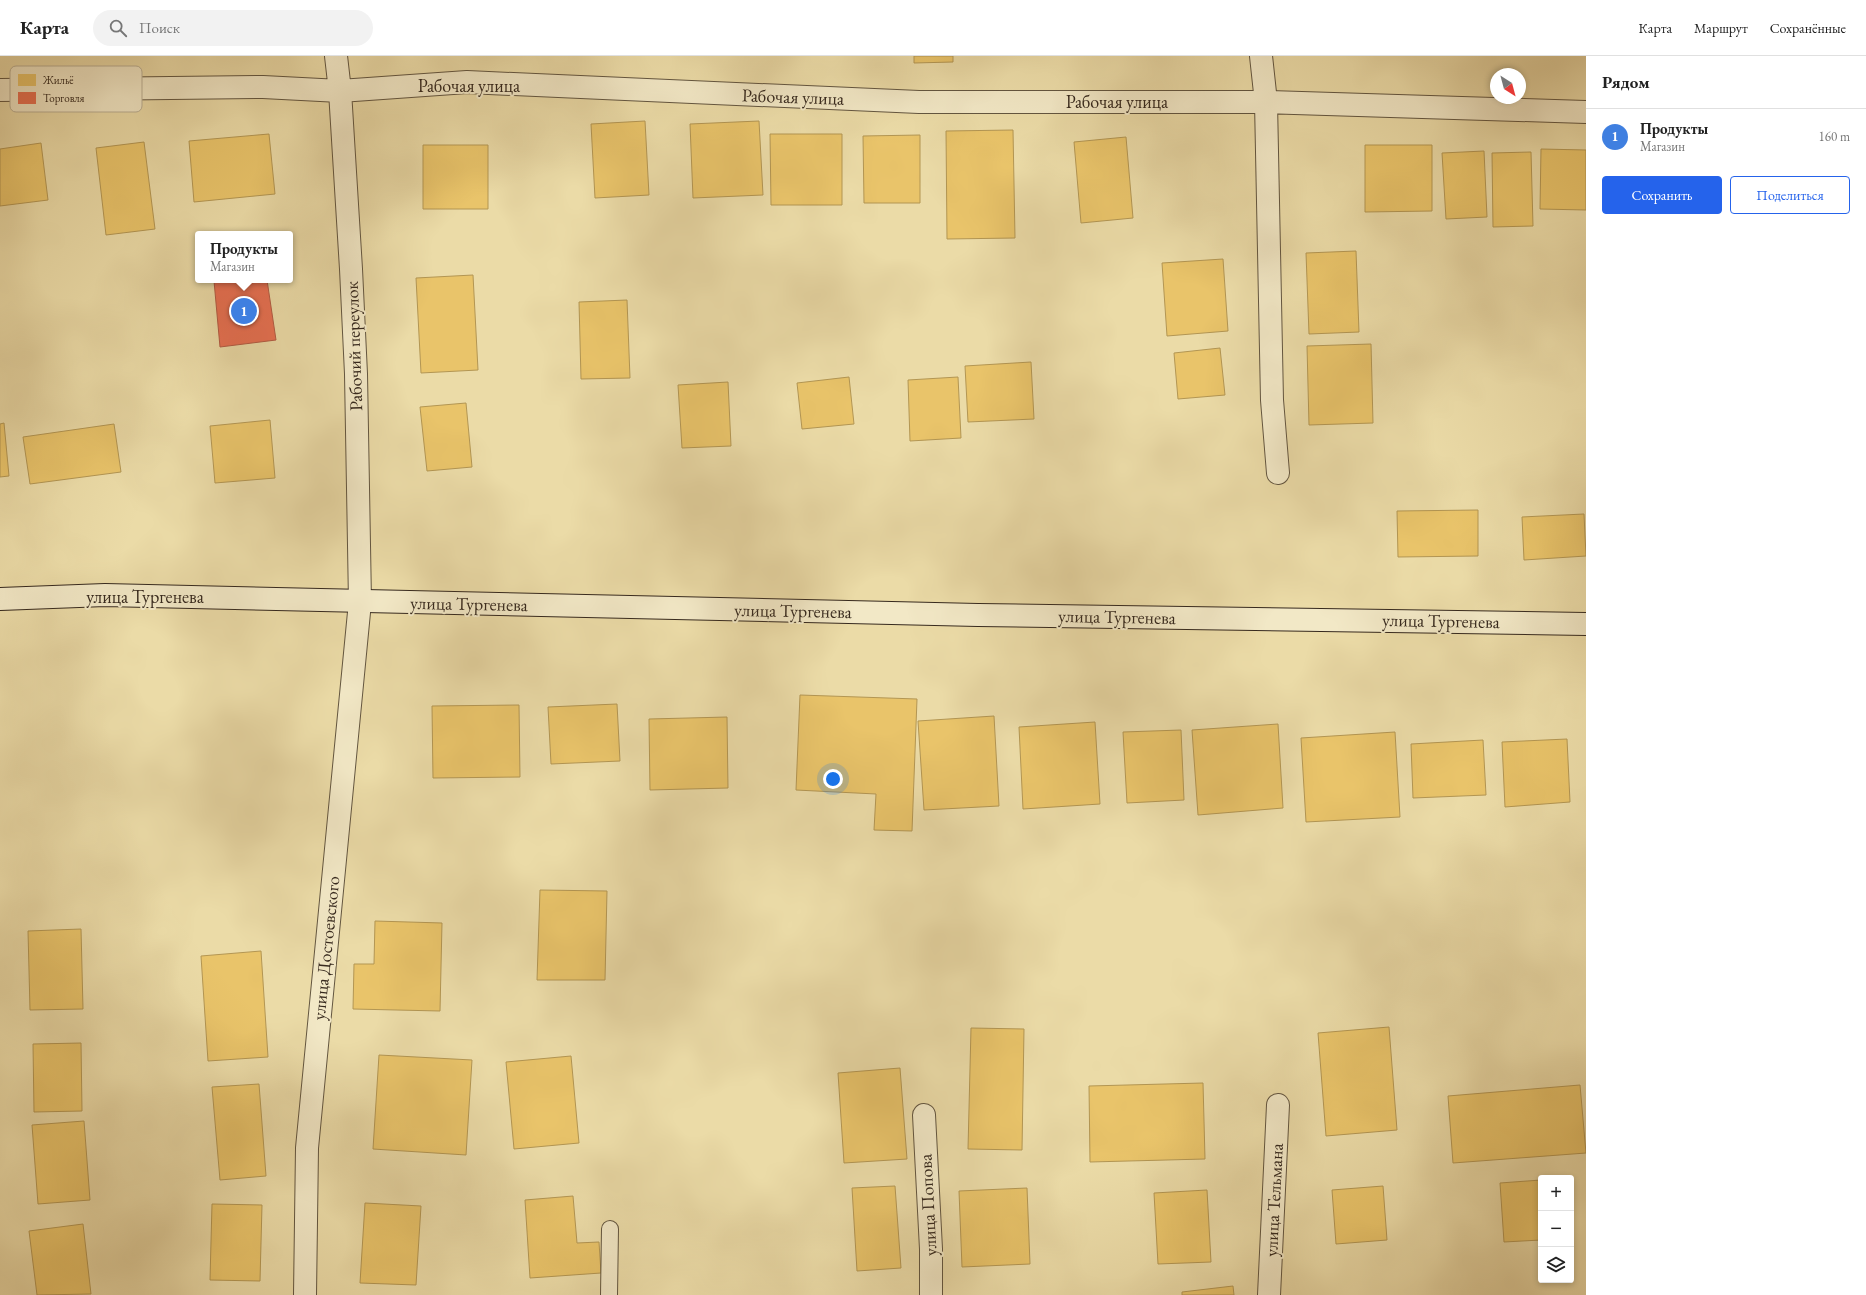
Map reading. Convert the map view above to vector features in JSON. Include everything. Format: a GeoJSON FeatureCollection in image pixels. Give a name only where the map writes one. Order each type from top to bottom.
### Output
{"type":"FeatureCollection","features":[{"type":"Feature","properties":{"kind":"street","name":"Рабочий переулок"},"geometry":{"type":"LineString","coordinates":[[336,56],[340,91],[356,374],[360,602]]}},
{"type":"Feature","properties":{"kind":"street"},"geometry":{"type":"LineString","coordinates":[[1261,56],[1266,102],[1272,400],[1278,473]]}},
{"type":"Feature","properties":{"kind":"street","name":"Рабочая улица"},"geometry":{"type":"LineString","coordinates":[[142,88],[262,87],[340,91],[467,82],[919,102],[1266,102],[1586,112]]}},
{"type":"Feature","properties":{"kind":"street","name":"Рабочая улица"},"geometry":{"type":"LineString","coordinates":[[0,90],[10,90]]}},
{"type":"Feature","properties":{"kind":"street","name":"улица Тургенева"},"geometry":{"type":"LineString","coordinates":[[0,599],[105,595],[360,602],[970,614],[1586,624]]}},
{"type":"Feature","properties":{"kind":"street","name":"улица Достоевского"},"geometry":{"type":"LineString","coordinates":[[305,1295],[308,1141],[360,602]]}},
{"type":"Feature","properties":{"kind":"street","name":"улица Тельмана"},"geometry":{"type":"LineString","coordinates":[[1270,1295],[1278,1105]]}},
{"type":"Feature","properties":{"kind":"street","name":"улица Попова"},"geometry":{"type":"LineString","coordinates":[[924,1115],[931,1249],[931,1295]]}},
{"type":"Feature","properties":{"kind":"lane"},"geometry":{"type":"LineString","coordinates":[[609,1295],[610,1228]]}},
{"type":"Feature","properties":{"kind":"building: Жильё"},"geometry":{"type":"Polygon","coordinates":[[[914,56],[953,56],[953,62],[914,63],[914,56]]]}},
{"type":"Feature","properties":{"kind":"building: Жильё"},"geometry":{"type":"Polygon","coordinates":[[[645,121],[649,195],[595,198],[591,124],[645,121]]]}},
{"type":"Feature","properties":{"kind":"building: Жильё"},"geometry":{"type":"Polygon","coordinates":[[[759,121],[763,195],[693,198],[690,124],[759,121]]]}},
{"type":"Feature","properties":{"kind":"building: Жильё"},"geometry":{"type":"Polygon","coordinates":[[[1013,130],[1015,238],[947,239],[946,131],[1013,130]]]}},
{"type":"Feature","properties":{"kind":"building: Жильё"},"geometry":{"type":"Polygon","coordinates":[[[269,134],[275,194],[194,202],[189,141],[269,134]]]}},
{"type":"Feature","properties":{"kind":"building: Жильё"},"geometry":{"type":"Polygon","coordinates":[[[770,134],[842,134],[842,205],[771,205],[770,134]]]}},
{"type":"Feature","properties":{"kind":"building: Жильё"},"geometry":{"type":"Polygon","coordinates":[[[920,135],[920,203],[864,203],[863,136],[920,135]]]}},
{"type":"Feature","properties":{"kind":"building: Жильё"},"geometry":{"type":"Polygon","coordinates":[[[1126,137],[1133,218],[1081,223],[1074,142],[1126,137]]]}},
{"type":"Feature","properties":{"kind":"building: Жильё"},"geometry":{"type":"Polygon","coordinates":[[[144,142],[155,229],[106,235],[96,148],[144,142]]]}},
{"type":"Feature","properties":{"kind":"building: Жильё"},"geometry":{"type":"Polygon","coordinates":[[[41,143],[48,200],[0,206],[0,149],[41,143]]]}},
{"type":"Feature","properties":{"kind":"building: Жильё"},"geometry":{"type":"Polygon","coordinates":[[[423,145],[488,145],[488,209],[423,209],[423,145]]]}},
{"type":"Feature","properties":{"kind":"building: Жильё"},"geometry":{"type":"Polygon","coordinates":[[[1365,145],[1432,145],[1432,211],[1365,212],[1365,145]]]}},
{"type":"Feature","properties":{"kind":"building: Жильё"},"geometry":{"type":"Polygon","coordinates":[[[1541,149],[1586,150],[1586,210],[1540,209],[1541,149]]]}},
{"type":"Feature","properties":{"kind":"building: Жильё"},"geometry":{"type":"Polygon","coordinates":[[[1484,151],[1487,217],[1446,219],[1442,153],[1484,151]]]}},
{"type":"Feature","properties":{"kind":"building: Жильё"},"geometry":{"type":"Polygon","coordinates":[[[1531,152],[1533,226],[1493,227],[1492,153],[1531,152]]]}},
{"type":"Feature","properties":{"kind":"building: Жильё"},"geometry":{"type":"Polygon","coordinates":[[[1356,251],[1359,332],[1309,334],[1306,253],[1356,251]]]}},
{"type":"Feature","properties":{"kind":"building: Жильё"},"geometry":{"type":"Polygon","coordinates":[[[1223,259],[1228,331],[1167,336],[1162,263],[1223,259]]]}},
{"type":"Feature","properties":{"kind":"building: Жильё"},"geometry":{"type":"Polygon","coordinates":[[[473,275],[478,370],[421,373],[416,278],[473,275]]]}},
{"type":"Feature","properties":{"kind":"building: Жильё"},"geometry":{"type":"Polygon","coordinates":[[[627,300],[630,378],[581,379],[579,302],[627,300]]]}},
{"type":"Feature","properties":{"kind":"building: Жильё"},"geometry":{"type":"Polygon","coordinates":[[[1371,344],[1373,423],[1309,425],[1307,346],[1371,344]]]}},
{"type":"Feature","properties":{"kind":"building: Жильё"},"geometry":{"type":"Polygon","coordinates":[[[1220,348],[1225,395],[1178,399],[1174,353],[1220,348]]]}},
{"type":"Feature","properties":{"kind":"building: Жильё"},"geometry":{"type":"Polygon","coordinates":[[[1031,362],[1034,419],[968,422],[965,366],[1031,362]]]}},
{"type":"Feature","properties":{"kind":"building: Жильё"},"geometry":{"type":"Polygon","coordinates":[[[849,377],[854,424],[802,429],[797,383],[849,377]]]}},
{"type":"Feature","properties":{"kind":"building: Жильё"},"geometry":{"type":"Polygon","coordinates":[[[958,377],[961,438],[910,441],[908,380],[958,377]]]}},
{"type":"Feature","properties":{"kind":"building: Жильё"},"geometry":{"type":"Polygon","coordinates":[[[728,382],[731,446],[682,448],[678,385],[728,382]]]}},
{"type":"Feature","properties":{"kind":"building: Жильё"},"geometry":{"type":"Polygon","coordinates":[[[466,403],[472,467],[427,471],[420,407],[466,403]]]}},
{"type":"Feature","properties":{"kind":"building: Жильё"},"geometry":{"type":"Polygon","coordinates":[[[270,420],[275,478],[215,483],[210,426],[270,420]]]}},
{"type":"Feature","properties":{"kind":"building: Жильё"},"geometry":{"type":"Polygon","coordinates":[[[4,423],[9,476],[0,477],[0,424],[4,423]]]}},
{"type":"Feature","properties":{"kind":"building: Жильё"},"geometry":{"type":"Polygon","coordinates":[[[114,424],[121,472],[30,484],[23,437],[114,424]]]}},
{"type":"Feature","properties":{"kind":"building: Жильё"},"geometry":{"type":"Polygon","coordinates":[[[1478,510],[1478,556],[1398,557],[1397,511],[1478,510]]]}},
{"type":"Feature","properties":{"kind":"building: Жильё"},"geometry":{"type":"Polygon","coordinates":[[[1584,514],[1586,556],[1524,560],[1522,517],[1584,514]]]}},
{"type":"Feature","properties":{"kind":"building: Жильё"},"geometry":{"type":"Polygon","coordinates":[[[800,695],[917,699],[912,831],[874,830],[876,794],[796,790],[800,695]]]}},
{"type":"Feature","properties":{"kind":"building: Жильё"},"geometry":{"type":"Polygon","coordinates":[[[617,704],[620,761],[551,764],[548,707],[617,704]]]}},
{"type":"Feature","properties":{"kind":"building: Жильё"},"geometry":{"type":"Polygon","coordinates":[[[519,705],[520,777],[433,778],[432,706],[519,705]]]}},
{"type":"Feature","properties":{"kind":"building: Жильё"},"geometry":{"type":"Polygon","coordinates":[[[994,716],[999,806],[924,810],[918,721],[994,716]]]}},
{"type":"Feature","properties":{"kind":"building: Жильё"},"geometry":{"type":"Polygon","coordinates":[[[727,717],[728,788],[650,790],[649,719],[727,717]]]}},
{"type":"Feature","properties":{"kind":"building: Жильё"},"geometry":{"type":"Polygon","coordinates":[[[1095,722],[1100,804],[1023,809],[1019,727],[1095,722]]]}},
{"type":"Feature","properties":{"kind":"building: Жильё"},"geometry":{"type":"Polygon","coordinates":[[[1278,724],[1283,808],[1198,815],[1192,730],[1278,724]]]}},
{"type":"Feature","properties":{"kind":"building: Жильё"},"geometry":{"type":"Polygon","coordinates":[[[1181,730],[1184,800],[1127,803],[1123,732],[1181,730]]]}},
{"type":"Feature","properties":{"kind":"building: Жильё"},"geometry":{"type":"Polygon","coordinates":[[[1395,732],[1400,817],[1306,822],[1301,738],[1395,732]]]}},
{"type":"Feature","properties":{"kind":"building: Жильё"},"geometry":{"type":"Polygon","coordinates":[[[1567,739],[1570,802],[1505,807],[1502,742],[1567,739]]]}},
{"type":"Feature","properties":{"kind":"building: Жильё"},"geometry":{"type":"Polygon","coordinates":[[[1483,740],[1486,795],[1413,798],[1411,744],[1483,740]]]}},
{"type":"Feature","properties":{"kind":"building: Жильё"},"geometry":{"type":"Polygon","coordinates":[[[540,890],[607,891],[605,980],[537,980],[540,890]]]}},
{"type":"Feature","properties":{"kind":"building: Жильё"},"geometry":{"type":"Polygon","coordinates":[[[375,921],[442,923],[440,1011],[353,1009],[354,964],[374,964],[375,921]]]}},
{"type":"Feature","properties":{"kind":"building: Жильё"},"geometry":{"type":"Polygon","coordinates":[[[81,929],[83,1009],[30,1010],[28,931],[81,929]]]}},
{"type":"Feature","properties":{"kind":"building: Жильё"},"geometry":{"type":"Polygon","coordinates":[[[261,951],[268,1057],[208,1061],[201,956],[261,951]]]}},
{"type":"Feature","properties":{"kind":"building: Жильё"},"geometry":{"type":"Polygon","coordinates":[[[1389,1027],[1397,1130],[1326,1136],[1318,1033],[1389,1027]]]}},
{"type":"Feature","properties":{"kind":"building: Жильё"},"geometry":{"type":"Polygon","coordinates":[[[971,1028],[1024,1029],[1022,1150],[968,1149],[971,1028]]]}},
{"type":"Feature","properties":{"kind":"building: Жильё"},"geometry":{"type":"Polygon","coordinates":[[[81,1043],[82,1111],[34,1112],[33,1044],[81,1043]]]}},
{"type":"Feature","properties":{"kind":"building: Жильё"},"geometry":{"type":"Polygon","coordinates":[[[379,1055],[472,1060],[466,1155],[373,1149],[379,1055]]]}},
{"type":"Feature","properties":{"kind":"building: Жильё"},"geometry":{"type":"Polygon","coordinates":[[[571,1056],[579,1143],[514,1149],[506,1062],[571,1056]]]}},
{"type":"Feature","properties":{"kind":"building: Жильё"},"geometry":{"type":"Polygon","coordinates":[[[900,1068],[907,1159],[844,1163],[838,1073],[900,1068]]]}},
{"type":"Feature","properties":{"kind":"building: Жильё"},"geometry":{"type":"Polygon","coordinates":[[[1203,1083],[1205,1159],[1090,1162],[1089,1086],[1203,1083]]]}},
{"type":"Feature","properties":{"kind":"building: Жильё"},"geometry":{"type":"Polygon","coordinates":[[[259,1084],[266,1176],[220,1180],[212,1087],[259,1084]]]}},
{"type":"Feature","properties":{"kind":"building: Жильё"},"geometry":{"type":"Polygon","coordinates":[[[1580,1085],[1586,1153],[1453,1163],[1448,1096],[1580,1085]]]}},
{"type":"Feature","properties":{"kind":"building: Жильё"},"geometry":{"type":"Polygon","coordinates":[[[84,1121],[90,1200],[38,1204],[32,1125],[84,1121]]]}},
{"type":"Feature","properties":{"kind":"building: Жильё"},"geometry":{"type":"Polygon","coordinates":[[[1538,1180],[1538,1240],[1504,1242],[1500,1183],[1538,1180]]]}},
{"type":"Feature","properties":{"kind":"building: Жильё"},"geometry":{"type":"Polygon","coordinates":[[[895,1186],[901,1268],[857,1271],[852,1188],[895,1186]]]}},
{"type":"Feature","properties":{"kind":"building: Жильё"},"geometry":{"type":"Polygon","coordinates":[[[1383,1186],[1387,1240],[1336,1244],[1332,1190],[1383,1186]]]}},
{"type":"Feature","properties":{"kind":"building: Жильё"},"geometry":{"type":"Polygon","coordinates":[[[1027,1188],[1030,1264],[962,1267],[959,1191],[1027,1188]]]}},
{"type":"Feature","properties":{"kind":"building: Жильё"},"geometry":{"type":"Polygon","coordinates":[[[1207,1190],[1211,1262],[1158,1264],[1154,1193],[1207,1190]]]}},
{"type":"Feature","properties":{"kind":"building: Жильё"},"geometry":{"type":"Polygon","coordinates":[[[573,1196],[577,1243],[599,1242],[601,1273],[530,1278],[525,1200],[573,1196]]]}},
{"type":"Feature","properties":{"kind":"building: Жильё"},"geometry":{"type":"Polygon","coordinates":[[[365,1203],[421,1206],[416,1285],[360,1283],[365,1203]]]}},
{"type":"Feature","properties":{"kind":"building: Жильё"},"geometry":{"type":"Polygon","coordinates":[[[212,1204],[262,1205],[260,1281],[210,1280],[212,1204]]]}},
{"type":"Feature","properties":{"kind":"building: Жильё"},"geometry":{"type":"Polygon","coordinates":[[[83,1224],[91,1294],[37,1295],[29,1231],[83,1224]]]}},
{"type":"Feature","properties":{"kind":"building: Жильё"},"geometry":{"type":"Polygon","coordinates":[[[1233,1286],[1234,1295],[1182,1295],[1182,1292],[1233,1286]]]}},
{"type":"Feature","properties":{"kind":"building: Торговля"},"geometry":{"type":"Polygon","coordinates":[[[214,283],[267,283],[276,340],[220,347],[214,283]]]}},
{"type":"Feature","properties":{"kind":"place","name":"Продукты"},"geometry":{"type":"Point","coordinates":[244,311]}}]}
